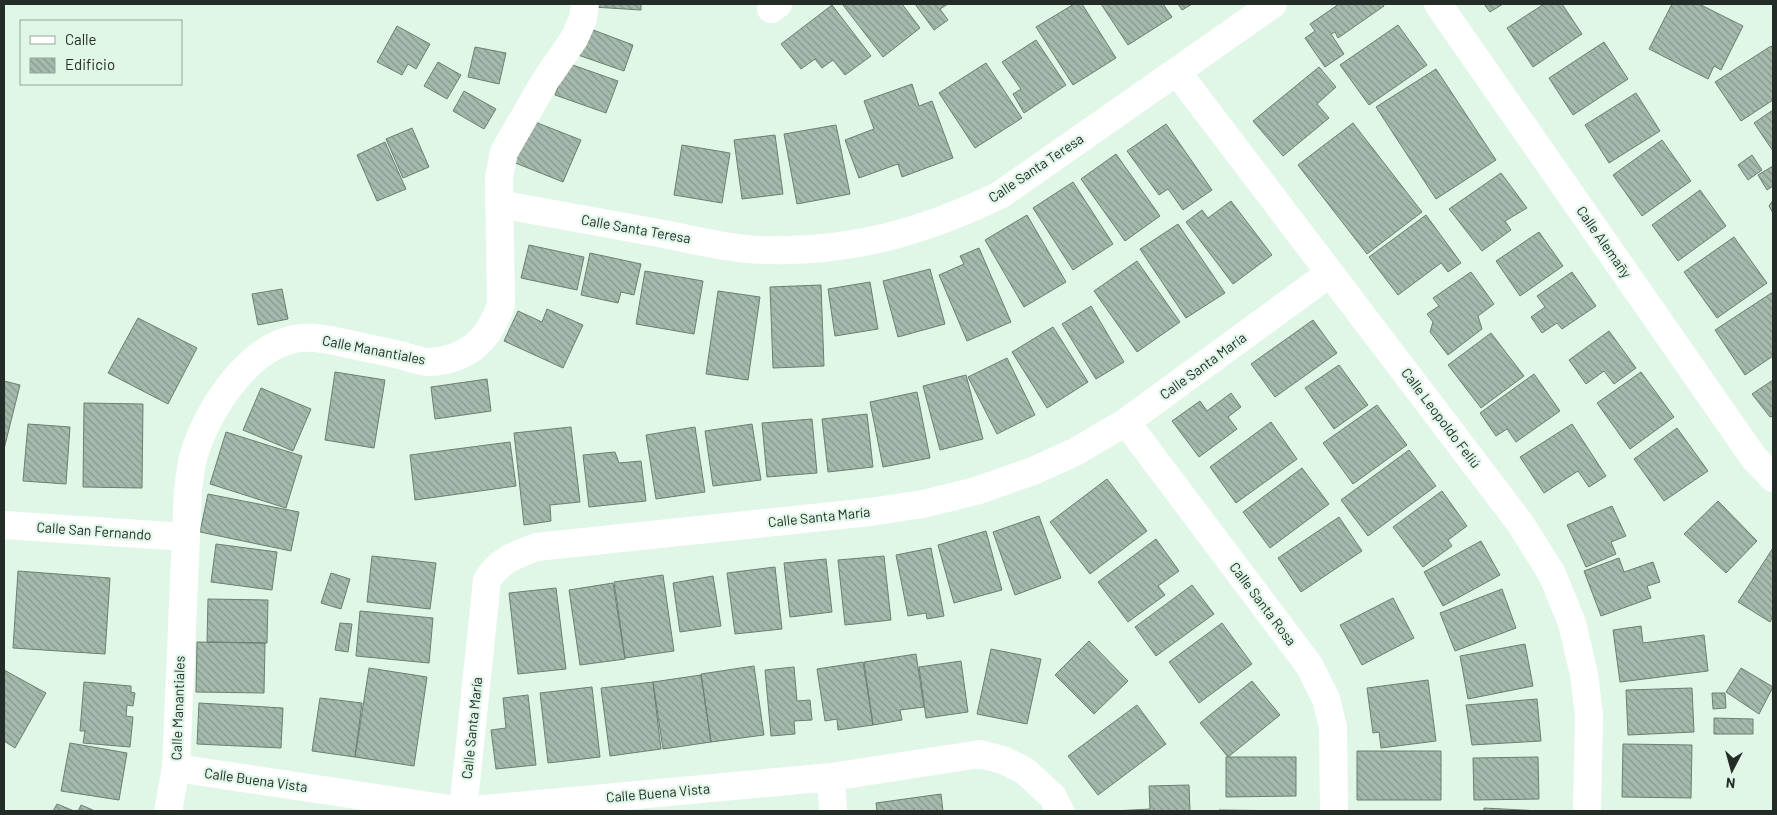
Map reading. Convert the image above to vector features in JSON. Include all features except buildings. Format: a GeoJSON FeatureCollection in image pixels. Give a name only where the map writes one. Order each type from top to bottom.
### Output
{"type":"FeatureCollection","features":[{"type":"Feature","properties":{"kind":"street","name":"Calle Manantiales"},"geometry":{"type":"LineString","coordinates":[[168,811],[176,768],[188,489],[194,453],[207,420],[225,392],[262,353],[279,344],[302,338],[329,340],[427,362],[452,359],[471,349],[487,335],[495,322],[501,305],[499,177],[504,152],[545,81],[574,39],[583,19],[585,4]]}},
{"type":"Feature","properties":{"kind":"street","name":"Calle Santa Teresa"},"geometry":{"type":"LineString","coordinates":[[500,204],[743,249],[803,250],[876,241],[936,223],[1000,195],[1273,4]]}},
{"type":"Feature","properties":{"kind":"street","name":"Calle Alemañy"},"geometry":{"type":"LineString","coordinates":[[1438,4],[1754,458],[1773,478]]}},
{"type":"Feature","properties":{"kind":"street","name":"Calle Leopoldo Feliú"},"geometry":{"type":"LineString","coordinates":[[1177,72],[1520,523],[1552,574],[1572,623],[1584,674],[1590,715],[1587,811]]}},
{"type":"Feature","properties":{"kind":"street","name":"Calle Santa María"},"geometry":{"type":"LineString","coordinates":[[463,811],[487,580],[495,567],[512,556],[536,547],[870,512],[923,504],[976,491],[1033,471],[1075,452],[1126,422],[1330,273]]}},
{"type":"Feature","properties":{"kind":"street","name":"Calle Santa Rosa"},"geometry":{"type":"LineString","coordinates":[[1126,422],[1309,665],[1326,699],[1333,727],[1334,811]]}},
{"type":"Feature","properties":{"kind":"street","name":"Calle San Fernando"},"geometry":{"type":"LineString","coordinates":[[4,526],[185,537]]}},
{"type":"Feature","properties":{"kind":"street","name":"Calle Buena Vista"},"geometry":{"type":"LineString","coordinates":[[176,768],[463,811],[831,777],[980,754],[1003,760],[1025,771],[1053,797],[1060,811]]}},
{"type":"Feature","properties":{"kind":"street"},"geometry":{"type":"LineString","coordinates":[[831,777],[833,811]]}}]}
